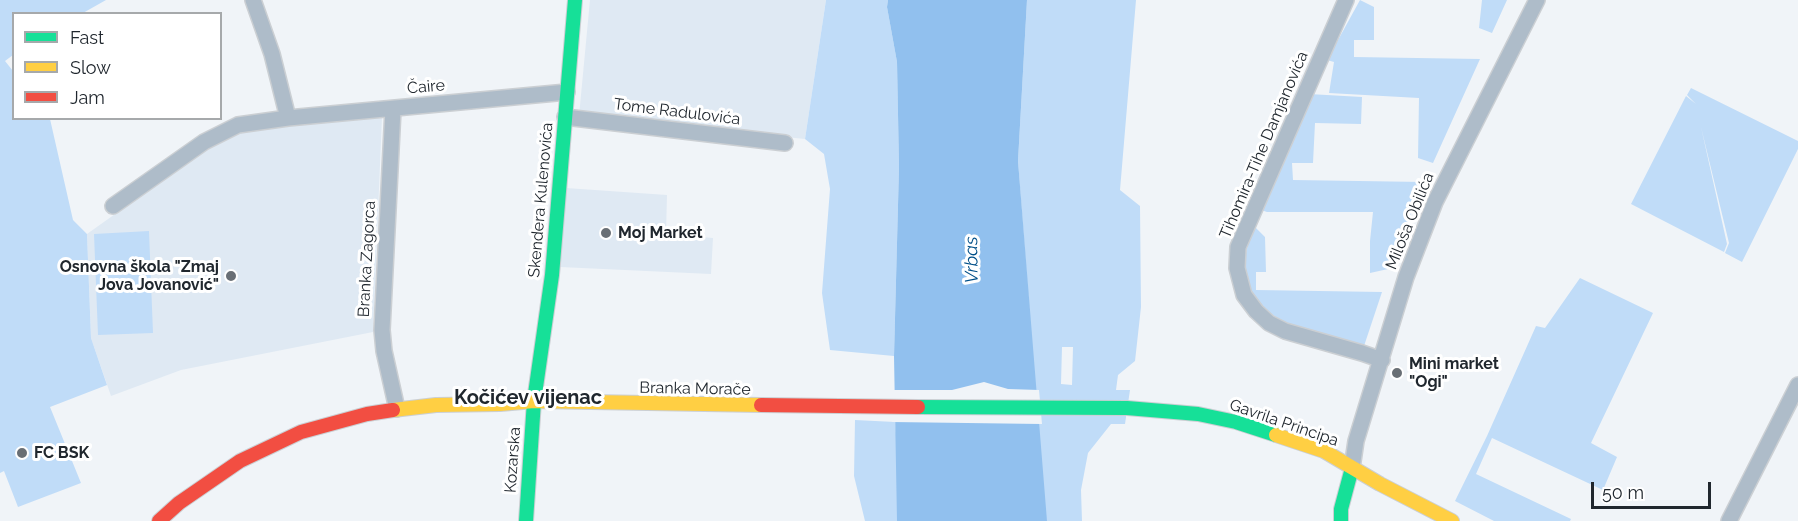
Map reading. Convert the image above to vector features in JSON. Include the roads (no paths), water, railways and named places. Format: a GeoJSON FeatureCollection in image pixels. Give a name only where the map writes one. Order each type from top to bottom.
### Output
{"type":"FeatureCollection","features":[{"type":"Feature","properties":{"kind":"main road","name":"Skendera Kulenovića"},"geometry":{"type":"LineString","coordinates":[[534,401],[552,275],[576,0]]}},
{"type":"Feature","properties":{"kind":"main road","name":"Branka Morače"},"geometry":{"type":"LineString","coordinates":[[159,521],[216,477],[240,461],[274,444],[326,424],[397,409],[534,401],[567,404],[1127,408]]}},
{"type":"Feature","properties":{"kind":"main road","name":"Kozarska"},"geometry":{"type":"LineString","coordinates":[[526,521],[534,401]]}},
{"type":"Feature","properties":{"kind":"main road","name":"Gavrila Principa"},"geometry":{"type":"LineString","coordinates":[[1127,408],[1198,414],[1236,422],[1324,451],[1452,521]]}},
{"type":"Feature","properties":{"kind":"main road"},"geometry":{"type":"LineString","coordinates":[[1341,521],[1341,509],[1352,468]]}},
{"type":"Feature","properties":{"kind":"street"},"geometry":{"type":"LineString","coordinates":[[253,0],[272,54],[288,118]]}},
{"type":"Feature","properties":{"kind":"street","name":"Tihomira-Tihe Damjanovića"},"geometry":{"type":"LineString","coordinates":[[1346,0],[1238,247],[1237,268],[1244,295],[1269,323],[1286,331],[1382,360]]}},
{"type":"Feature","properties":{"kind":"street","name":"Miloša Obilića"},"geometry":{"type":"LineString","coordinates":[[1352,468],[1356,441],[1406,277],[1435,202],[1537,0]]}},
{"type":"Feature","properties":{"kind":"street","name":"Čaire"},"geometry":{"type":"LineString","coordinates":[[113,206],[223,131],[238,125],[288,118],[567,92]]}},
{"type":"Feature","properties":{"kind":"street","name":"Branka Zagorca"},"geometry":{"type":"LineString","coordinates":[[393,108],[382,330],[384,351],[397,409]]}},
{"type":"Feature","properties":{"kind":"street","name":"Tome Radulovića"},"geometry":{"type":"LineString","coordinates":[[565,117],[785,143]]}},
{"type":"Feature","properties":{"kind":"street"},"geometry":{"type":"LineString","coordinates":[[1729,521],[1798,385]]}},
{"type":"Feature","properties":{"kind":"water","name":"Vrbas"},"geometry":{"type":"Polygon","coordinates":[[[888,0],[1027,0],[1018,161],[1047,521],[897,521],[894,356],[899,167],[897,62],[887,7],[888,0]]]}},
{"type":"Feature","properties":{"kind":"place","name":"Moj Market"},"geometry":{"type":"Point","coordinates":[606,233]}},
{"type":"Feature","properties":{"kind":"place","name":"Osnovna škola \"Zmaj Jova Jovanović\""},"geometry":{"type":"Point","coordinates":[231,276]}},
{"type":"Feature","properties":{"kind":"place","name":"Mini market \"Ogi\""},"geometry":{"type":"Point","coordinates":[1397,373]}},
{"type":"Feature","properties":{"kind":"place","name":"FC BSK"},"geometry":{"type":"Point","coordinates":[22,453]}},
{"type":"Feature","properties":{"kind":"district","name":"Kočićev vijenac"},"geometry":{"type":"Point","coordinates":[528,398]}}]}
